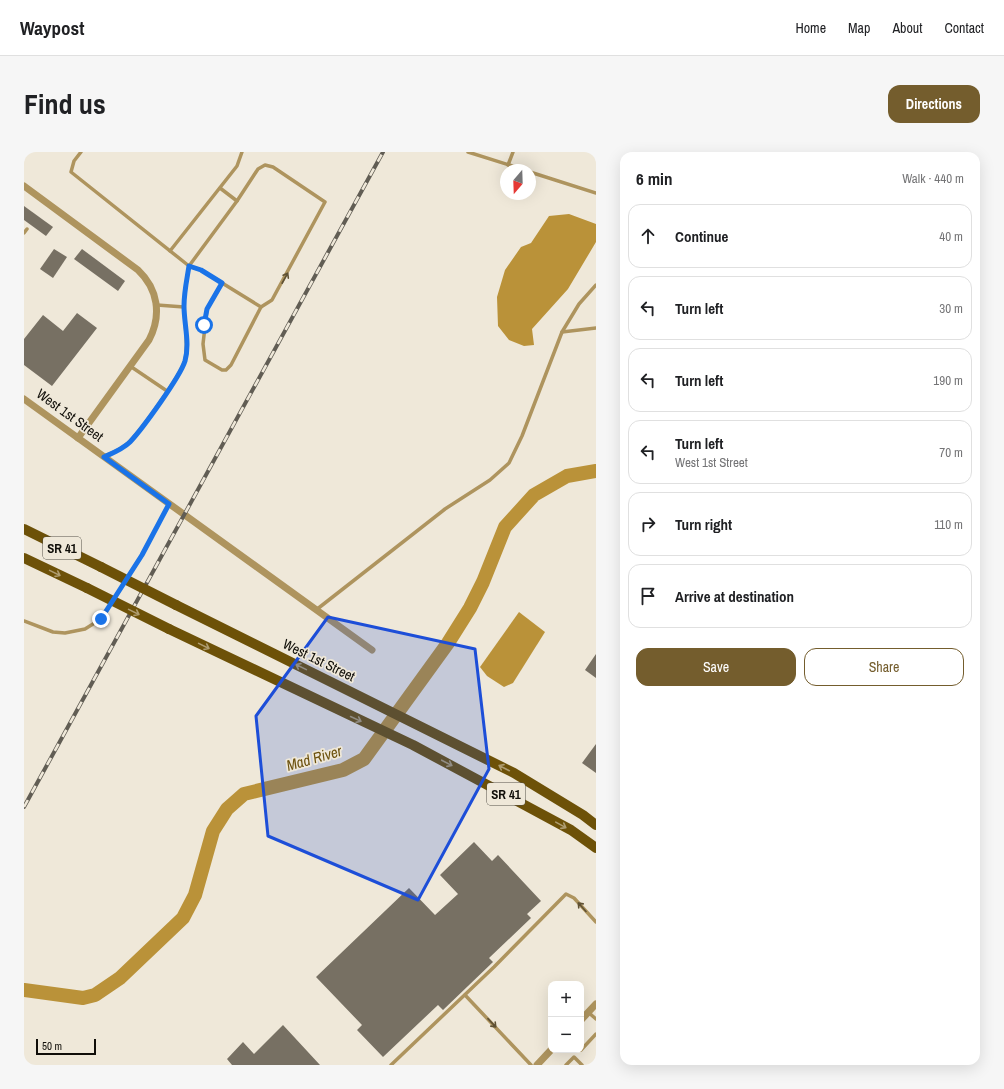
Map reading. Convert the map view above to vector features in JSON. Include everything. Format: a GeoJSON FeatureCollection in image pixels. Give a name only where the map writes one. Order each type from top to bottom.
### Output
{"type":"FeatureCollection","features":[{"type":"Feature","properties":{"kind":"main road","name":"West 1st Street"},"geometry":{"type":"LineString","coordinates":[[24,529],[514,773],[583,815],[596,825]]}},
{"type":"Feature","properties":{"kind":"main road","name":"SR 41"},"geometry":{"type":"LineString","coordinates":[[24,558],[412,745],[570,830],[596,848]]}},
{"type":"Feature","properties":{"kind":"street"},"geometry":{"type":"LineString","coordinates":[[24,186],[138,270],[150,284],[157,305],[156,324],[153,332],[78,438]]}},
{"type":"Feature","properties":{"kind":"street","name":"West 1st Street"},"geometry":{"type":"LineString","coordinates":[[24,399],[372,650]]}},
{"type":"Feature","properties":{"kind":"street"},"geometry":{"type":"LineString","coordinates":[[584,1017],[596,1004]]}},
{"type":"Feature","properties":{"kind":"street"},"geometry":{"type":"LineString","coordinates":[[537,1065],[548,1053]]}},
{"type":"Feature","properties":{"kind":"lane"},"geometry":{"type":"LineString","coordinates":[[81,152],[74,160],[71,172],[189,266],[201,270],[261,307]]}},
{"type":"Feature","properties":{"kind":"lane"},"geometry":{"type":"LineString","coordinates":[[170,251],[237,166],[242,152]]}},
{"type":"Feature","properties":{"kind":"lane"},"geometry":{"type":"LineString","coordinates":[[468,152],[505,164]]}},
{"type":"Feature","properties":{"kind":"lane"},"geometry":{"type":"LineString","coordinates":[[508,164],[513,152]]}},
{"type":"Feature","properties":{"kind":"lane"},"geometry":{"type":"LineString","coordinates":[[104,457],[119,450],[129,442],[148,419],[185,361],[187,347],[184,307],[189,266],[237,202],[258,169],[265,165],[273,167],[325,202],[272,300],[261,307],[231,365],[226,370],[222,370],[205,360],[204,356],[204,325],[207,309],[222,283]]}},
{"type":"Feature","properties":{"kind":"lane"},"geometry":{"type":"LineString","coordinates":[[536,174],[596,193]]}},
{"type":"Feature","properties":{"kind":"lane"},"geometry":{"type":"LineString","coordinates":[[220,188],[237,202]]}},
{"type":"Feature","properties":{"kind":"lane"},"geometry":{"type":"LineString","coordinates":[[24,233],[27,229]]}},
{"type":"Feature","properties":{"kind":"lane"},"geometry":{"type":"LineString","coordinates":[[316,610],[445,509],[490,480],[509,463],[522,436],[562,332],[579,304],[596,285]]}},
{"type":"Feature","properties":{"kind":"lane"},"geometry":{"type":"LineString","coordinates":[[157,305],[184,307]]}},
{"type":"Feature","properties":{"kind":"lane"},"geometry":{"type":"LineString","coordinates":[[562,332],[596,328]]}},
{"type":"Feature","properties":{"kind":"lane"},"geometry":{"type":"LineString","coordinates":[[130,366],[167,390]]}},
{"type":"Feature","properties":{"kind":"lane"},"geometry":{"type":"LineString","coordinates":[[24,621],[53,632],[65,633],[85,629],[97,621],[106,612],[142,555],[169,504]]}},
{"type":"Feature","properties":{"kind":"lane"},"geometry":{"type":"LineString","coordinates":[[391,1065],[566,894],[574,898],[596,922]]}},
{"type":"Feature","properties":{"kind":"lane"},"geometry":{"type":"LineString","coordinates":[[465,994],[531,1065]]}},
{"type":"Feature","properties":{"kind":"lane"},"geometry":{"type":"LineString","coordinates":[[588,1012],[596,1019]]}},
{"type":"Feature","properties":{"kind":"lane"},"geometry":{"type":"LineString","coordinates":[[584,1047],[596,1034]]}},
{"type":"Feature","properties":{"kind":"lane"},"geometry":{"type":"LineString","coordinates":[[566,1065],[578,1053]]}},
{"type":"Feature","properties":{"kind":"lane"},"geometry":{"type":"LineString","coordinates":[[574,1057],[582,1065]]}},
{"type":"Feature","properties":{"kind":"highlighted area"},"geometry":{"type":"Polygon","coordinates":[[[328,617],[475,649],[489,769],[418,900],[268,836],[256,716],[328,617]]]}},
{"type":"Feature","properties":{"kind":"shaded area"},"geometry":{"type":"Polygon","coordinates":[[[569,214],[596,224],[596,242],[568,289],[532,329],[534,345],[524,346],[509,340],[498,326],[497,297],[505,270],[521,247],[531,243],[549,216],[569,214]]]}},
{"type":"Feature","properties":{"kind":"shaded area"},"geometry":{"type":"Polygon","coordinates":[[[519,612],[545,632],[513,683],[504,687],[487,676],[480,667],[519,612]]]}},
{"type":"Feature","properties":{"kind":"building"},"geometry":{"type":"Polygon","coordinates":[[[24,206],[53,227],[46,236],[24,220],[24,206]]]}},
{"type":"Feature","properties":{"kind":"building"},"geometry":{"type":"Polygon","coordinates":[[[54,249],[67,257],[53,278],[40,269],[54,249]]]}},
{"type":"Feature","properties":{"kind":"building"},"geometry":{"type":"Polygon","coordinates":[[[82,249],[125,281],[118,291],[74,259],[82,249]]]}},
{"type":"Feature","properties":{"kind":"building"},"geometry":{"type":"Polygon","coordinates":[[[77,313],[97,328],[52,386],[24,365],[24,339],[43,315],[63,331],[77,313]]]}},
{"type":"Feature","properties":{"kind":"building"},"geometry":{"type":"Polygon","coordinates":[[[596,654],[596,678],[585,670],[596,654]]]}},
{"type":"Feature","properties":{"kind":"building"},"geometry":{"type":"Polygon","coordinates":[[[596,744],[596,773],[582,763],[596,744]]]}},
{"type":"Feature","properties":{"kind":"building"},"geometry":{"type":"Polygon","coordinates":[[[474,842],[492,861],[498,855],[541,901],[527,914],[531,918],[489,958],[493,962],[443,1010],[438,1005],[383,1057],[357,1030],[362,1025],[316,977],[409,888],[435,915],[458,894],[440,875],[474,842]]]}},
{"type":"Feature","properties":{"kind":"building"},"geometry":{"type":"Polygon","coordinates":[[[283,1025],[320,1065],[232,1065],[227,1059],[243,1042],[254,1054],[283,1025]]]}},
{"type":"Feature","properties":{"kind":"waterway","name":"Mad River"},"geometry":{"type":"LineString","coordinates":[[24,990],[83,998],[95,995],[120,978],[183,918],[195,895],[213,831],[227,809],[244,794],[343,770],[364,759],[448,643],[470,608],[483,582],[505,527],[534,495],[567,476],[596,471]]}},
{"type":"Feature","properties":{"kind":"railway"},"geometry":{"type":"LineString","coordinates":[[24,807],[383,152]]}},
{"type":"Feature","properties":{"kind":"route"},"geometry":{"type":"LineString","coordinates":[[101,619],[142,555],[169,504],[104,457],[119,450],[129,442],[148,419],[178,376],[185,361],[187,347],[184,297],[189,266],[201,270],[222,283],[207,309],[204,325]]}}]}
